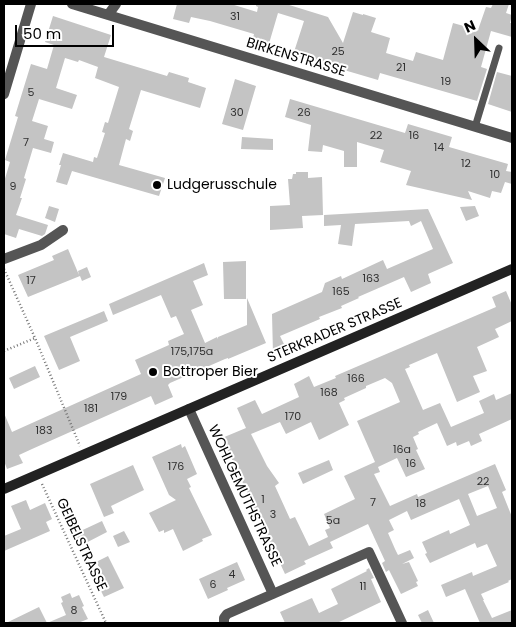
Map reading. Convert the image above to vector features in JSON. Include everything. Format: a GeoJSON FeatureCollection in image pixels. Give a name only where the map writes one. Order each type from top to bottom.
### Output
{"type":"FeatureCollection","features":[{"type":"Feature","properties":{"kind":"main road","name":"STERKRADER STRASSE"},"geometry":{"type":"LineString","coordinates":[[4,490],[512,269]]}},
{"type":"Feature","properties":{"kind":"street"},"geometry":{"type":"LineString","coordinates":[[4,94],[31,4]]}},
{"type":"Feature","properties":{"kind":"street","name":"BIRKENSTRASSE"},"geometry":{"type":"LineString","coordinates":[[72,4],[512,138]]}},
{"type":"Feature","properties":{"kind":"street"},"geometry":{"type":"LineString","coordinates":[[108,15],[116,4]]}},
{"type":"Feature","properties":{"kind":"street"},"geometry":{"type":"LineString","coordinates":[[4,259],[41,245],[63,230]]}},
{"type":"Feature","properties":{"kind":"street","name":"WOHLGEMUTHSTRASSE"},"geometry":{"type":"LineString","coordinates":[[189,409],[273,594]]}},
{"type":"Feature","properties":{"kind":"street"},"geometry":{"type":"LineString","coordinates":[[224,623],[224,618],[227,614],[369,552],[402,623]]}},
{"type":"Feature","properties":{"kind":"lane"},"geometry":{"type":"LineString","coordinates":[[475,127],[499,48]]}},
{"type":"Feature","properties":{"kind":"path"},"geometry":{"type":"LineString","coordinates":[[4,268],[35,338],[82,455]]}},
{"type":"Feature","properties":{"kind":"path"},"geometry":{"type":"LineString","coordinates":[[4,351],[35,338]]}},
{"type":"Feature","properties":{"kind":"path","name":"GEIBELSTRASSE"},"geometry":{"type":"LineString","coordinates":[[38,475],[106,623]]}},
{"type":"Feature","properties":{"kind":"building"},"geometry":{"type":"Polygon","coordinates":[[[177,4],[231,4],[257,12],[258,7],[256,4],[286,4],[328,17],[343,43],[353,12],[363,14],[376,18],[371,32],[390,38],[386,53],[413,61],[416,52],[443,60],[453,23],[478,30],[486,7],[491,8],[493,4],[509,4],[506,13],[512,15],[510,23],[512,23],[512,37],[491,31],[481,67],[487,69],[477,101],[380,73],[378,80],[293,55],[304,21],[278,13],[268,47],[252,42],[254,34],[210,21],[191,17],[189,23],[173,19],[177,4]]]}},
{"type":"Feature","properties":{"kind":"building"},"geometry":{"type":"Polygon","coordinates":[[[53,16],[111,35],[104,57],[167,76],[169,72],[189,78],[188,82],[206,88],[200,108],[141,90],[129,129],[133,131],[130,141],[126,139],[119,165],[165,178],[159,196],[72,171],[67,185],[56,182],[63,153],[93,162],[94,157],[97,158],[105,133],[102,132],[105,122],[108,123],[119,87],[95,78],[98,67],[79,60],[78,62],[65,58],[56,88],[77,95],[72,109],[39,99],[32,121],[48,126],[44,139],[54,142],[51,153],[33,148],[24,178],[26,179],[20,198],[22,198],[16,215],[48,225],[45,234],[42,236],[19,229],[16,238],[4,234],[4,182],[10,162],[5,160],[18,117],[15,116],[31,64],[47,69],[54,45],[45,42],[53,16]]]}},
{"type":"Feature","properties":{"kind":"building"},"geometry":{"type":"Polygon","coordinates":[[[497,72],[512,76],[512,112],[488,104],[497,72]]]}},
{"type":"Feature","properties":{"kind":"building"},"geometry":{"type":"Polygon","coordinates":[[[235,79],[256,86],[243,130],[222,124],[235,79]]]}},
{"type":"Feature","properties":{"kind":"building"},"geometry":{"type":"Polygon","coordinates":[[[290,99],[405,133],[408,124],[452,137],[449,147],[508,164],[506,171],[512,172],[512,184],[505,182],[501,193],[492,191],[490,198],[468,191],[472,200],[406,185],[411,171],[380,162],[384,150],[357,142],[357,167],[344,167],[344,151],[323,145],[322,152],[308,151],[311,125],[285,117],[290,99]]]}},
{"type":"Feature","properties":{"kind":"building"},"geometry":{"type":"Polygon","coordinates":[[[242,137],[273,139],[273,150],[241,149],[242,137]]]}},
{"type":"Feature","properties":{"kind":"building"},"geometry":{"type":"Polygon","coordinates":[[[296,172],[308,172],[308,178],[322,177],[323,215],[302,216],[303,228],[270,230],[270,206],[290,205],[288,179],[292,179],[293,174],[296,174],[296,172]]]}},
{"type":"Feature","properties":{"kind":"building"},"geometry":{"type":"Polygon","coordinates":[[[49,206],[59,209],[55,222],[45,218],[49,206]]]}},
{"type":"Feature","properties":{"kind":"building"},"geometry":{"type":"Polygon","coordinates":[[[475,206],[479,216],[466,221],[460,207],[475,206]]]}},
{"type":"Feature","properties":{"kind":"building"},"geometry":{"type":"Polygon","coordinates":[[[428,209],[453,263],[428,274],[431,283],[411,292],[404,277],[358,297],[341,306],[342,308],[319,317],[320,319],[280,336],[286,348],[273,354],[272,314],[322,292],[325,283],[341,276],[342,279],[383,260],[387,269],[433,249],[421,221],[411,226],[409,221],[355,224],[352,246],[338,244],[341,225],[324,226],[324,215],[428,209]]]}},
{"type":"Feature","properties":{"kind":"building"},"geometry":{"type":"Polygon","coordinates":[[[68,249],[79,275],[78,271],[87,267],[91,277],[82,281],[80,276],[28,297],[18,275],[54,260],[52,256],[68,249]]]}},
{"type":"Feature","properties":{"kind":"building"},"geometry":{"type":"Polygon","coordinates":[[[246,261],[246,299],[224,299],[223,262],[246,261]]]}},
{"type":"Feature","properties":{"kind":"building"},"geometry":{"type":"Polygon","coordinates":[[[204,263],[208,275],[193,281],[203,305],[191,310],[205,343],[247,325],[247,298],[266,343],[170,383],[168,385],[173,397],[155,405],[151,396],[19,455],[23,463],[7,469],[4,461],[4,413],[12,432],[141,374],[135,360],[169,345],[168,341],[184,334],[176,316],[171,318],[161,295],[113,315],[109,304],[204,263]]]}},
{"type":"Feature","properties":{"kind":"building"},"geometry":{"type":"Polygon","coordinates":[[[506,291],[512,305],[512,321],[495,329],[499,337],[477,347],[487,371],[473,376],[480,392],[457,402],[437,353],[409,365],[410,367],[405,369],[423,410],[440,403],[451,427],[484,413],[479,401],[494,394],[496,400],[512,393],[512,419],[479,434],[482,441],[471,446],[469,441],[457,446],[456,442],[447,446],[437,423],[418,432],[419,434],[413,437],[418,449],[416,450],[425,469],[406,477],[397,458],[378,467],[380,472],[374,474],[390,506],[417,494],[418,497],[495,464],[506,490],[502,492],[512,517],[512,579],[481,594],[492,618],[512,610],[512,623],[480,623],[465,589],[446,597],[441,585],[472,572],[473,576],[497,566],[487,544],[477,548],[475,543],[430,563],[425,554],[427,553],[422,542],[449,530],[450,534],[470,525],[459,499],[411,520],[407,511],[389,520],[394,530],[388,533],[398,555],[410,550],[414,558],[402,564],[409,562],[418,581],[416,582],[418,586],[401,594],[389,570],[386,572],[382,563],[385,561],[368,524],[330,542],[333,548],[304,561],[306,564],[285,574],[222,438],[246,428],[237,408],[255,400],[262,414],[299,397],[294,384],[309,376],[314,387],[336,378],[335,376],[496,307],[492,297],[506,291]],[[385,378],[344,398],[345,400],[339,403],[349,425],[319,440],[311,422],[286,434],[280,422],[251,434],[267,466],[279,483],[275,486],[290,519],[295,517],[309,546],[328,537],[325,530],[330,528],[324,514],[355,499],[344,476],[375,462],[357,421],[400,402],[392,383],[385,378]],[[488,486],[468,494],[477,516],[497,508],[488,486]]]}},
{"type":"Feature","properties":{"kind":"building"},"geometry":{"type":"Polygon","coordinates":[[[104,311],[108,321],[70,337],[80,361],[59,370],[44,336],[104,311]]]}},
{"type":"Feature","properties":{"kind":"building"},"geometry":{"type":"Polygon","coordinates":[[[35,366],[40,377],[14,389],[9,378],[35,366]]]}},
{"type":"Feature","properties":{"kind":"building"},"geometry":{"type":"Polygon","coordinates":[[[181,444],[182,448],[185,446],[197,474],[187,479],[191,487],[189,488],[212,535],[183,551],[173,529],[164,533],[164,530],[159,532],[149,513],[176,500],[169,495],[152,457],[181,444]]]}},
{"type":"Feature","properties":{"kind":"building"},"geometry":{"type":"Polygon","coordinates":[[[329,460],[333,470],[303,484],[298,473],[329,460]]]}},
{"type":"Feature","properties":{"kind":"building"},"geometry":{"type":"Polygon","coordinates":[[[133,465],[144,490],[111,506],[114,513],[104,517],[90,484],[133,465]]]}},
{"type":"Feature","properties":{"kind":"building"},"geometry":{"type":"Polygon","coordinates":[[[26,500],[30,510],[45,503],[52,519],[46,522],[50,531],[4,551],[4,536],[21,529],[11,506],[26,500]]]}},
{"type":"Feature","properties":{"kind":"building"},"geometry":{"type":"Polygon","coordinates":[[[102,521],[107,532],[78,547],[72,535],[102,521]]]}},
{"type":"Feature","properties":{"kind":"building"},"geometry":{"type":"Polygon","coordinates":[[[124,531],[130,542],[118,547],[113,536],[124,531]]]}},
{"type":"Feature","properties":{"kind":"building"},"geometry":{"type":"Polygon","coordinates":[[[108,556],[124,588],[104,597],[91,571],[99,567],[96,562],[108,556]]]}},
{"type":"Feature","properties":{"kind":"building"},"geometry":{"type":"Polygon","coordinates":[[[237,562],[245,580],[208,599],[199,579],[237,562]]]}},
{"type":"Feature","properties":{"kind":"building"},"geometry":{"type":"Polygon","coordinates":[[[369,568],[374,578],[371,579],[381,602],[337,623],[285,623],[280,612],[312,598],[319,613],[338,604],[331,589],[367,571],[369,568]]]}},
{"type":"Feature","properties":{"kind":"building"},"geometry":{"type":"Polygon","coordinates":[[[70,593],[72,598],[79,595],[88,619],[78,623],[47,623],[66,615],[61,603],[63,602],[61,597],[70,593]]]}},
{"type":"Feature","properties":{"kind":"building"},"geometry":{"type":"Polygon","coordinates":[[[39,607],[47,623],[6,623],[39,607]]]}},
{"type":"Feature","properties":{"kind":"building"},"geometry":{"type":"Polygon","coordinates":[[[428,610],[434,623],[422,623],[418,615],[428,610]]]}},
{"type":"Feature","properties":{"kind":"place","name":"Ludgerusschule"},"geometry":{"type":"Point","coordinates":[157,185]}},
{"type":"Feature","properties":{"kind":"place","name":"Bottroper Bier"},"geometry":{"type":"Point","coordinates":[153,372]}}]}
